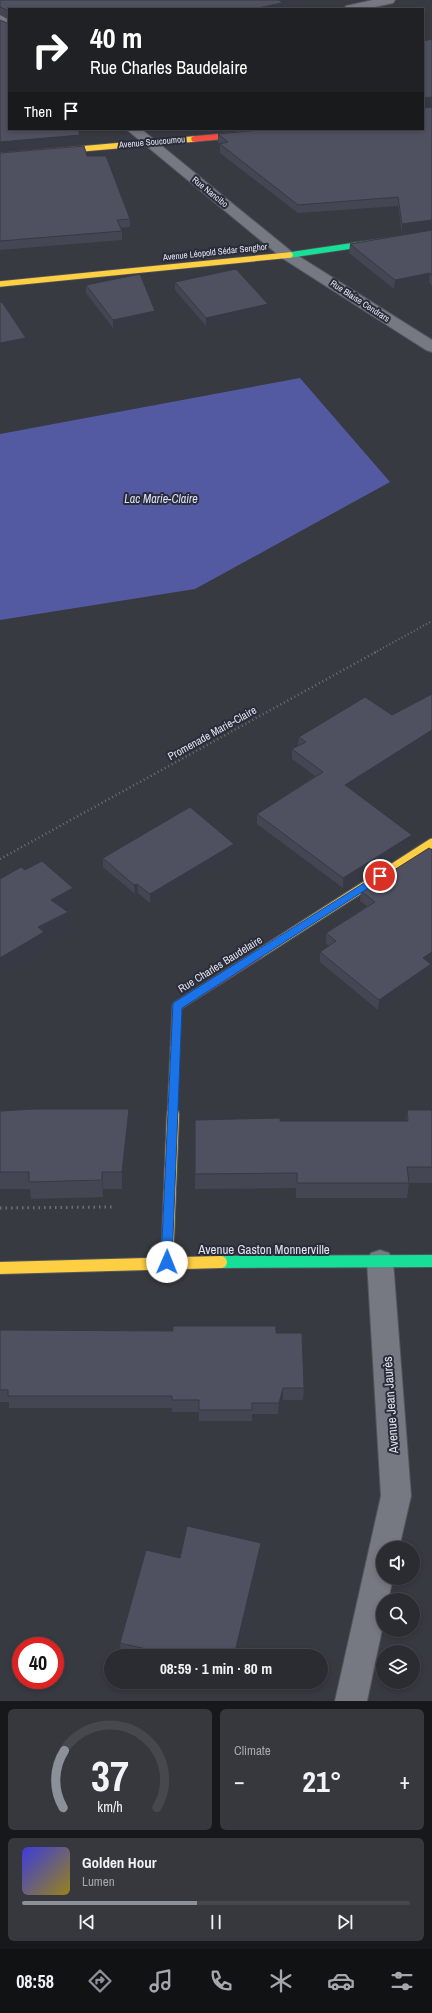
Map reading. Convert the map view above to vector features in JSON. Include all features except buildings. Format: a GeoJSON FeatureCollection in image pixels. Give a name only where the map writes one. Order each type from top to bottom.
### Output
{"type":"FeatureCollection","features":[{"type":"Feature","properties":{"kind":"street"},"geometry":{"type":"LineString","coordinates":[[354,8],[389,0]]}},
{"type":"Feature","properties":{"kind":"street"},"geometry":{"type":"LineString","coordinates":[[0,19],[8,26]]}},
{"type":"Feature","properties":{"kind":"street","name":"Rue Nancibo"},"geometry":{"type":"LineString","coordinates":[[134,130],[287,255]]}},
{"type":"Feature","properties":{"kind":"street","name":"Avenue Soucoumou"},"geometry":{"type":"LineString","coordinates":[[0,156],[292,130]]}},
{"type":"Feature","properties":{"kind":"street","name":"Avenue Léopold Sédar Senghor"},"geometry":{"type":"LineString","coordinates":[[0,284],[287,255],[432,234]]}},
{"type":"Feature","properties":{"kind":"street","name":"Rue Blaise Cendrars"},"geometry":{"type":"LineString","coordinates":[[287,255],[432,347]]}},
{"type":"Feature","properties":{"kind":"street","name":"Rue Charles Baudelaire"},"geometry":{"type":"LineString","coordinates":[[167,1262],[177,1006],[432,843]]}},
{"type":"Feature","properties":{"kind":"street","name":"Avenue Jean Jaurès"},"geometry":{"type":"LineString","coordinates":[[380,1261],[396,1496],[386,1541]]}},
{"type":"Feature","properties":{"kind":"street","name":"Avenue Gaston Monnerville"},"geometry":{"type":"LineString","coordinates":[[0,1268],[167,1262],[432,1261]]}},
{"type":"Feature","properties":{"kind":"street"},"geometry":{"type":"LineString","coordinates":[[351,1701],[376,1585]]}},
{"type":"Feature","properties":{"kind":"path","name":"Promenade Marie-Claire"},"geometry":{"type":"LineString","coordinates":[[0,859],[432,621]]}},
{"type":"Feature","properties":{"kind":"path"},"geometry":{"type":"LineString","coordinates":[[0,1208],[112,1207]]}},
{"type":"Feature","properties":{"kind":"water","name":"Lac Marie-Claire"},"geometry":{"type":"Polygon","coordinates":[[[300,378],[390,482],[195,589],[0,620],[0,434],[300,378]]]}},
{"type":"Feature","properties":{"kind":"traffic: fast"},"geometry":{"type":"LineString","coordinates":[[290,255],[432,234]]}},
{"type":"Feature","properties":{"kind":"traffic: fast"},"geometry":{"type":"LineString","coordinates":[[221,1262],[432,1261]]}},
{"type":"Feature","properties":{"kind":"traffic: slow"},"geometry":{"type":"LineString","coordinates":[[0,156],[194,139]]}},
{"type":"Feature","properties":{"kind":"traffic: slow"},"geometry":{"type":"LineString","coordinates":[[0,284],[290,255]]}},
{"type":"Feature","properties":{"kind":"traffic: slow"},"geometry":{"type":"LineString","coordinates":[[259,954],[432,843]]}},
{"type":"Feature","properties":{"kind":"traffic: slow"},"geometry":{"type":"LineString","coordinates":[[167,1262],[175,1048]]}},
{"type":"Feature","properties":{"kind":"traffic: slow"},"geometry":{"type":"LineString","coordinates":[[0,1268],[221,1262]]}},
{"type":"Feature","properties":{"kind":"traffic: jam"},"geometry":{"type":"LineString","coordinates":[[194,139],[293,130]]}},
{"type":"Feature","properties":{"kind":"traffic: jam"},"geometry":{"type":"LineString","coordinates":[[175,1048],[177,1006],[259,954]]}},
{"type":"Feature","properties":{"kind":"route"},"geometry":{"type":"LineString","coordinates":[[167,1262],[177,1006],[380,876]]}}]}
